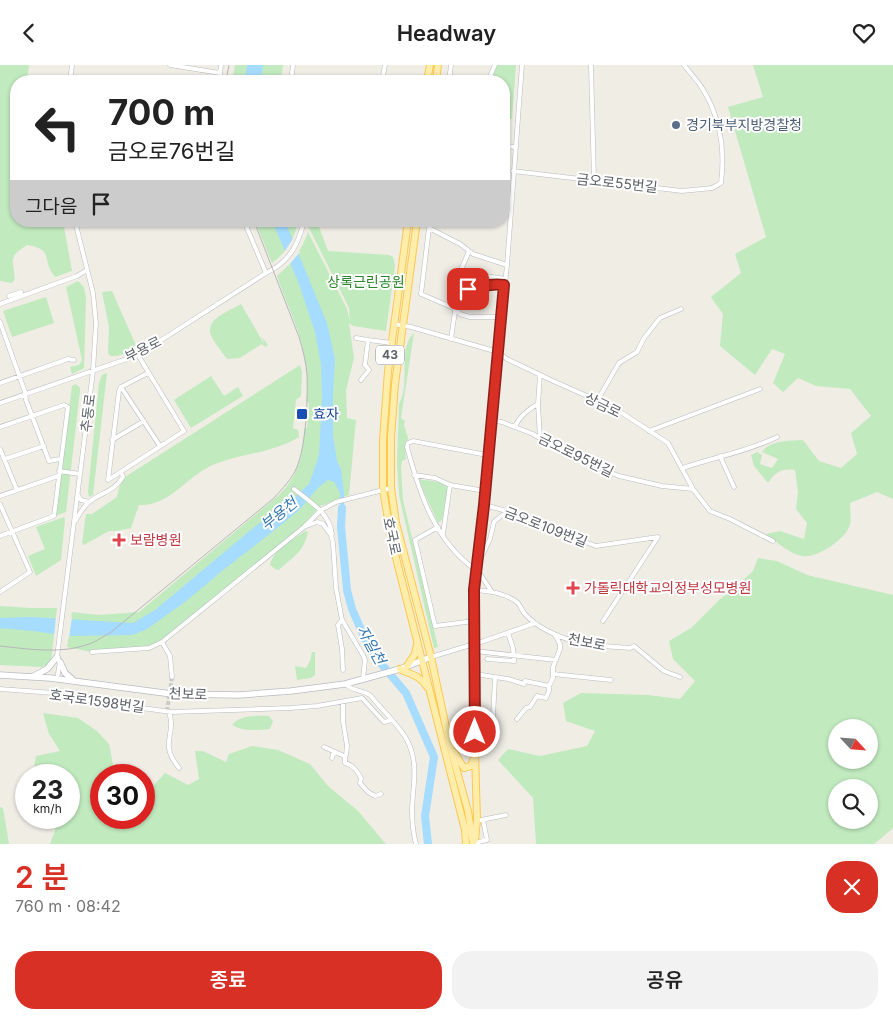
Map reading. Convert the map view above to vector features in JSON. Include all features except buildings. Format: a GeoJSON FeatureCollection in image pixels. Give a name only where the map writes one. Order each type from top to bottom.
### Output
{"type":"FeatureCollection","features":[{"type":"Feature","properties":{"kind":"main road","name":"호국로"},"geometry":{"type":"LineString","coordinates":[[407,227],[394,324],[383,440],[383,490],[392,542],[465,830],[466,844]]}},
{"type":"Feature","properties":{"kind":"main road","name":"호국로"},"geometry":{"type":"LineString","coordinates":[[416,227],[395,384],[391,437],[391,489],[396,523],[431,657],[450,746],[468,811],[474,844]]}},
{"type":"Feature","properties":{"kind":"main road"},"geometry":{"type":"LineString","coordinates":[[386,510],[391,510],[396,523]]}},
{"type":"Feature","properties":{"kind":"main road"},"geometry":{"type":"LineString","coordinates":[[408,666],[415,654],[416,636]]}},
{"type":"Feature","properties":{"kind":"main road"},"geometry":{"type":"LineString","coordinates":[[400,669],[431,657]]}},
{"type":"Feature","properties":{"kind":"main road"},"geometry":{"type":"LineString","coordinates":[[32,677],[47,669],[59,659],[65,673],[75,681]]}},
{"type":"Feature","properties":{"kind":"main road"},"geometry":{"type":"LineString","coordinates":[[400,669],[423,680],[430,694]]}},
{"type":"Feature","properties":{"kind":"main road","name":"천보로"},"geometry":{"type":"LineString","coordinates":[[0,675],[75,681],[172,695],[239,695],[344,684],[400,669]]}},
{"type":"Feature","properties":{"kind":"main road"},"geometry":{"type":"LineString","coordinates":[[450,746],[466,768],[472,765],[475,752]]}},
{"type":"Feature","properties":{"kind":"main road"},"geometry":{"type":"LineString","coordinates":[[474,844],[480,820],[475,752]]}},
{"type":"Feature","properties":{"kind":"street"},"geometry":{"type":"LineString","coordinates":[[170,65],[220,73],[221,65]]}},
{"type":"Feature","properties":{"kind":"street"},"geometry":{"type":"LineString","coordinates":[[510,218],[522,65]]}},
{"type":"Feature","properties":{"kind":"street"},"geometry":{"type":"LineString","coordinates":[[591,65],[594,181]]}},
{"type":"Feature","properties":{"kind":"street","name":"금오로55번길"},"geometry":{"type":"LineString","coordinates":[[513,171],[682,191],[712,188],[721,183],[723,163],[722,141],[714,113],[704,91],[684,65]]}},
{"type":"Feature","properties":{"kind":"street"},"geometry":{"type":"LineString","coordinates":[[510,147],[515,147]]}},
{"type":"Feature","properties":{"kind":"street","name":"추동로"},"geometry":{"type":"LineString","coordinates":[[59,659],[93,371],[96,323],[95,304],[76,227]]}},
{"type":"Feature","properties":{"kind":"street"},"geometry":{"type":"LineString","coordinates":[[247,227],[266,273]]}},
{"type":"Feature","properties":{"kind":"street","name":"부용로"},"geometry":{"type":"LineString","coordinates":[[0,403],[138,355],[281,265],[294,248],[302,227]]}},
{"type":"Feature","properties":{"kind":"street"},"geometry":{"type":"LineString","coordinates":[[475,752],[474,590],[484,505],[509,227]]}},
{"type":"Feature","properties":{"kind":"street"},"geometry":{"type":"LineString","coordinates":[[502,317],[470,317],[460,314],[456,309],[423,295],[421,290],[429,228],[480,257],[507,265]]}},
{"type":"Feature","properties":{"kind":"street"},"geometry":{"type":"LineString","coordinates":[[451,339],[460,275],[469,251]]}},
{"type":"Feature","properties":{"kind":"street"},"geometry":{"type":"LineString","coordinates":[[0,304],[78,277],[87,270]]}},
{"type":"Feature","properties":{"kind":"street"},"geometry":{"type":"LineString","coordinates":[[460,275],[473,274],[505,279]]}},
{"type":"Feature","properties":{"kind":"street"},"geometry":{"type":"LineString","coordinates":[[459,288],[476,289],[493,283],[504,285]]}},
{"type":"Feature","properties":{"kind":"street"},"geometry":{"type":"LineString","coordinates":[[9,295],[21,292]]}},
{"type":"Feature","properties":{"kind":"street"},"geometry":{"type":"LineString","coordinates":[[597,401],[619,363],[637,352],[644,338],[660,318],[681,309]]}},
{"type":"Feature","properties":{"kind":"street"},"geometry":{"type":"LineString","coordinates":[[0,322],[50,461],[60,459]]}},
{"type":"Feature","properties":{"kind":"street","name":"상금로"},"geometry":{"type":"LineString","coordinates":[[394,324],[498,352],[507,359],[540,375],[616,409],[668,443],[693,489],[710,511],[774,541]]}},
{"type":"Feature","properties":{"kind":"street"},"geometry":{"type":"LineString","coordinates":[[356,338],[392,343]]}},
{"type":"Feature","properties":{"kind":"street"},"geometry":{"type":"LineString","coordinates":[[361,380],[369,370],[365,365],[368,340]]}},
{"type":"Feature","properties":{"kind":"street"},"geometry":{"type":"LineString","coordinates":[[138,355],[184,431],[108,480],[119,391],[121,387],[148,373]]}},
{"type":"Feature","properties":{"kind":"street"},"geometry":{"type":"LineString","coordinates":[[0,383],[68,359],[74,360]]}},
{"type":"Feature","properties":{"kind":"street"},"geometry":{"type":"LineString","coordinates":[[540,375],[538,404],[540,438]]}},
{"type":"Feature","properties":{"kind":"street"},"geometry":{"type":"LineString","coordinates":[[121,387],[160,446]]}},
{"type":"Feature","properties":{"kind":"street"},"geometry":{"type":"LineString","coordinates":[[649,431],[760,389]]}},
{"type":"Feature","properties":{"kind":"street"},"geometry":{"type":"LineString","coordinates":[[512,426],[516,425],[532,407],[538,404]]}},
{"type":"Feature","properties":{"kind":"street"},"geometry":{"type":"LineString","coordinates":[[0,427],[64,405],[68,407],[54,516],[0,536]]}},
{"type":"Feature","properties":{"kind":"street","name":"금오로95번길"},"geometry":{"type":"LineString","coordinates":[[491,419],[540,438],[619,476],[662,486],[693,489]]}},
{"type":"Feature","properties":{"kind":"street"},"geometry":{"type":"LineString","coordinates":[[112,440],[144,421]]}},
{"type":"Feature","properties":{"kind":"street"},"geometry":{"type":"LineString","coordinates":[[683,468],[750,449],[777,437]]}},
{"type":"Feature","properties":{"kind":"street"},"geometry":{"type":"LineString","coordinates":[[476,570],[457,553],[438,527],[414,475],[407,447],[411,441],[488,455]]}},
{"type":"Feature","properties":{"kind":"street"},"geometry":{"type":"LineString","coordinates":[[5,459],[44,446]]}},
{"type":"Feature","properties":{"kind":"street"},"geometry":{"type":"LineString","coordinates":[[0,449],[17,490]]}},
{"type":"Feature","properties":{"kind":"street"},"geometry":{"type":"LineString","coordinates":[[720,456],[734,487]]}},
{"type":"Feature","properties":{"kind":"street"},"geometry":{"type":"LineString","coordinates":[[74,521],[89,502],[114,488],[123,477],[121,471]]}},
{"type":"Feature","properties":{"kind":"street"},"geometry":{"type":"LineString","coordinates":[[0,496],[58,474],[80,474]]}},
{"type":"Feature","properties":{"kind":"street"},"geometry":{"type":"LineString","coordinates":[[414,475],[435,478],[450,485],[485,491]]}},
{"type":"Feature","properties":{"kind":"street"},"geometry":{"type":"LineString","coordinates":[[443,535],[450,485]]}},
{"type":"Feature","properties":{"kind":"street"},"geometry":{"type":"LineString","coordinates":[[294,489],[321,510],[331,529],[336,588],[342,619],[364,655],[363,679]]}},
{"type":"Feature","properties":{"kind":"street"},"geometry":{"type":"LineString","coordinates":[[92,652],[149,649],[162,642],[304,527],[321,510],[346,499],[391,489]]}},
{"type":"Feature","properties":{"kind":"street"},"geometry":{"type":"LineString","coordinates":[[78,495],[81,500],[89,502]]}},
{"type":"Feature","properties":{"kind":"street"},"geometry":{"type":"LineString","coordinates":[[0,504],[30,572],[0,592]]}},
{"type":"Feature","properties":{"kind":"street","name":"금오로109번길"},"geometry":{"type":"LineString","coordinates":[[484,505],[507,511],[596,546],[658,537],[602,621]]}},
{"type":"Feature","properties":{"kind":"street"},"geometry":{"type":"LineString","coordinates":[[484,554],[494,522],[507,511]]}},
{"type":"Feature","properties":{"kind":"street"},"geometry":{"type":"LineString","coordinates":[[304,527],[317,522],[323,524],[331,535],[333,543]]}},
{"type":"Feature","properties":{"kind":"street"},"geometry":{"type":"LineString","coordinates":[[438,527],[414,539],[435,626],[474,621]]}},
{"type":"Feature","properties":{"kind":"street"},"geometry":{"type":"LineString","coordinates":[[477,563],[480,573],[492,592]]}},
{"type":"Feature","properties":{"kind":"street","name":"천보로"},"geometry":{"type":"LineString","coordinates":[[474,590],[492,592],[516,602],[535,623],[554,634],[578,643],[630,648],[634,645],[664,671],[680,677]]}},
{"type":"Feature","properties":{"kind":"street"},"geometry":{"type":"LineString","coordinates":[[342,619],[338,625],[343,670]]}},
{"type":"Feature","properties":{"kind":"street"},"geometry":{"type":"LineString","coordinates":[[431,657],[535,623]]}},
{"type":"Feature","properties":{"kind":"street"},"geometry":{"type":"LineString","coordinates":[[487,659],[514,661],[508,633]]}},
{"type":"Feature","properties":{"kind":"street"},"geometry":{"type":"LineString","coordinates":[[517,719],[526,708],[530,707],[537,696],[546,698],[560,649],[560,644],[554,634]]}},
{"type":"Feature","properties":{"kind":"street"},"geometry":{"type":"LineString","coordinates":[[162,642],[170,656],[172,677]]}},
{"type":"Feature","properties":{"kind":"street"},"geometry":{"type":"LineString","coordinates":[[475,651],[556,660]]}},
{"type":"Feature","properties":{"kind":"street"},"geometry":{"type":"LineString","coordinates":[[57,679],[59,659]]}},
{"type":"Feature","properties":{"kind":"street"},"geometry":{"type":"LineString","coordinates":[[475,674],[508,679],[524,684],[525,681],[529,681],[549,686]]}},
{"type":"Feature","properties":{"kind":"street"},"geometry":{"type":"LineString","coordinates":[[553,674],[611,680]]}},
{"type":"Feature","properties":{"kind":"street"},"geometry":{"type":"LineString","coordinates":[[492,737],[495,678]]}},
{"type":"Feature","properties":{"kind":"street"},"geometry":{"type":"LineString","coordinates":[[344,684],[352,691],[364,692],[370,695],[408,742],[414,762],[415,783],[412,826],[416,844]]}},
{"type":"Feature","properties":{"kind":"street","name":"호국로1598번길"},"geometry":{"type":"LineString","coordinates":[[0,689],[67,695],[77,699],[169,711],[290,708],[362,698],[384,722],[392,720]]}},
{"type":"Feature","properties":{"kind":"street"},"geometry":{"type":"LineString","coordinates":[[343,702],[343,721],[347,746],[345,763],[350,764],[362,777],[360,783],[368,792],[375,796],[381,795]]}},
{"type":"Feature","properties":{"kind":"street"},"geometry":{"type":"LineString","coordinates":[[169,711],[172,722],[168,748],[170,758],[179,768]]}},
{"type":"Feature","properties":{"kind":"street"},"geometry":{"type":"LineString","coordinates":[[324,747],[345,756]]}},
{"type":"Feature","properties":{"kind":"street"},"geometry":{"type":"LineString","coordinates":[[332,758],[333,754],[337,753]]}},
{"type":"Feature","properties":{"kind":"street"},"geometry":{"type":"LineString","coordinates":[[474,844],[487,840],[480,820],[506,815]]}},
{"type":"Feature","properties":{"kind":"green space"},"geometry":{"type":"Polygon","coordinates":[[[0,65],[29,65],[28,75],[10,75],[10,227],[64,227],[72,271],[55,277],[41,249],[27,245],[14,256],[15,279],[12,283],[0,281],[0,65]]]}},
{"type":"Feature","properties":{"kind":"green space"},"geometry":{"type":"Polygon","coordinates":[[[235,65],[283,65],[282,75],[233,75],[235,65]]]}},
{"type":"Feature","properties":{"kind":"green space"},"geometry":{"type":"Polygon","coordinates":[[[497,65],[516,65],[512,119],[510,119],[510,75],[493,75],[497,65]]]}},
{"type":"Feature","properties":{"kind":"green space"},"geometry":{"type":"Polygon","coordinates":[[[753,65],[893,65],[893,499],[877,492],[850,503],[850,522],[846,532],[836,543],[822,552],[808,556],[792,552],[766,534],[780,531],[804,539],[807,523],[796,509],[798,492],[795,470],[779,472],[768,483],[754,466],[751,455],[757,452],[762,455],[760,464],[772,468],[778,459],[762,452],[765,448],[775,443],[803,440],[819,461],[841,468],[857,454],[851,433],[871,416],[850,389],[816,386],[798,378],[783,392],[773,383],[785,354],[772,349],[755,375],[720,346],[723,314],[711,297],[741,273],[735,254],[766,237],[728,107],[763,97],[753,65]]]}},
{"type":"Feature","properties":{"kind":"green space"},"geometry":{"type":"Polygon","coordinates":[[[257,227],[296,227],[289,245],[282,255],[272,263],[257,227]]]}},
{"type":"Feature","properties":{"kind":"green space","name":"상록근린공원"},"geometry":{"type":"Polygon","coordinates":[[[308,227],[319,227],[328,251],[389,255],[393,257],[395,266],[386,331],[353,326],[349,323],[354,358],[346,390],[347,418],[356,420],[349,495],[320,506],[302,527],[163,639],[149,648],[91,652],[67,647],[72,612],[99,615],[139,612],[279,495],[291,480],[299,465],[304,429],[307,428],[309,403],[306,402],[307,384],[304,352],[277,276],[296,256],[308,232],[347,309],[350,322],[349,308],[308,227]]]}},
{"type":"Feature","properties":{"kind":"green space"},"geometry":{"type":"Polygon","coordinates":[[[78,281],[84,287],[86,299],[84,368],[72,374],[70,367],[79,365],[82,360],[66,287],[78,281]]]}},
{"type":"Feature","properties":{"kind":"green space"},"geometry":{"type":"Polygon","coordinates":[[[112,291],[138,350],[117,356],[110,356],[108,353],[109,327],[102,292],[112,291]]]}},
{"type":"Feature","properties":{"kind":"green space"},"geometry":{"type":"Polygon","coordinates":[[[46,297],[54,323],[12,337],[3,311],[46,297]]]}},
{"type":"Feature","properties":{"kind":"green space"},"geometry":{"type":"Polygon","coordinates":[[[241,304],[264,344],[262,337],[268,345],[265,347],[262,344],[240,358],[227,359],[213,338],[210,327],[221,315],[241,304]]]}},
{"type":"Feature","properties":{"kind":"green space"},"geometry":{"type":"Polygon","coordinates":[[[414,333],[401,418],[405,421],[404,425],[408,438],[405,448],[406,459],[402,461],[401,467],[403,500],[438,647],[434,648],[399,495],[397,462],[399,404],[404,387],[406,348],[414,333]]]}},
{"type":"Feature","properties":{"kind":"green space"},"geometry":{"type":"Polygon","coordinates":[[[300,365],[302,372],[301,396],[296,400],[293,428],[298,430],[299,437],[268,450],[215,464],[199,473],[162,500],[139,505],[131,528],[109,531],[84,545],[82,543],[86,514],[92,514],[117,497],[119,487],[125,477],[300,365]]]}},
{"type":"Feature","properties":{"kind":"green space"},"geometry":{"type":"Polygon","coordinates":[[[107,373],[93,495],[89,497],[88,491],[99,383],[102,375],[107,373]]]}},
{"type":"Feature","properties":{"kind":"green space"},"geometry":{"type":"Polygon","coordinates":[[[211,376],[224,396],[238,387],[243,396],[191,428],[174,400],[211,376]]]}},
{"type":"Feature","properties":{"kind":"green space"},"geometry":{"type":"Polygon","coordinates":[[[76,384],[80,391],[66,512],[55,516],[72,386],[76,384]]]}},
{"type":"Feature","properties":{"kind":"green space"},"geometry":{"type":"Polygon","coordinates":[[[418,479],[438,482],[448,488],[442,520],[438,523],[418,479]]]}},
{"type":"Feature","properties":{"kind":"green space"},"geometry":{"type":"Polygon","coordinates":[[[64,517],[61,560],[36,576],[28,556],[45,549],[36,527],[64,517]]]}},
{"type":"Feature","properties":{"kind":"green space"},"geometry":{"type":"Polygon","coordinates":[[[305,531],[308,532],[306,539],[297,554],[279,570],[270,565],[279,549],[305,531]]]}},
{"type":"Feature","properties":{"kind":"green space"},"geometry":{"type":"Polygon","coordinates":[[[758,558],[777,561],[807,575],[893,595],[893,828],[874,844],[536,844],[533,798],[498,760],[508,749],[540,756],[587,746],[595,731],[566,721],[563,703],[581,693],[648,695],[680,699],[695,681],[673,659],[669,641],[691,628],[719,600],[753,571],[758,558]]]}},
{"type":"Feature","properties":{"kind":"green space"},"geometry":{"type":"Polygon","coordinates":[[[0,606],[57,608],[51,662],[42,667],[0,665],[0,606]]]}},
{"type":"Feature","properties":{"kind":"green space"},"geometry":{"type":"Polygon","coordinates":[[[312,652],[315,652],[315,675],[311,678],[297,680],[295,666],[306,668],[312,652]]]}},
{"type":"Feature","properties":{"kind":"green space"},"geometry":{"type":"Polygon","coordinates":[[[43,713],[78,718],[97,731],[109,744],[113,764],[90,764],[90,829],[155,829],[155,784],[165,773],[188,785],[199,779],[195,751],[203,751],[226,762],[229,754],[252,746],[278,750],[310,764],[328,786],[358,811],[386,844],[50,844],[55,829],[80,829],[80,764],[34,764],[36,756],[60,751],[49,734],[43,713]]]}},
{"type":"Feature","properties":{"kind":"green space"},"geometry":{"type":"Polygon","coordinates":[[[269,716],[273,721],[270,729],[246,730],[232,725],[244,717],[269,716]]]}},
{"type":"Feature","properties":{"kind":"green space"},"geometry":{"type":"Polygon","coordinates":[[[0,807],[3,808],[9,844],[0,844],[0,807]]]}},
{"type":"Feature","properties":{"kind":"water"},"geometry":{"type":"Polygon","coordinates":[[[247,65],[263,65],[262,75],[246,75],[247,65]]]}},
{"type":"Feature","properties":{"kind":"water","name":"부용천"},"geometry":{"type":"Polygon","coordinates":[[[275,227],[287,227],[327,323],[335,359],[333,435],[337,461],[341,469],[344,492],[344,518],[341,518],[340,493],[334,482],[328,480],[318,488],[299,510],[185,602],[147,629],[133,635],[68,636],[0,628],[0,618],[31,617],[133,623],[155,610],[253,528],[289,503],[309,484],[319,455],[322,398],[321,364],[315,332],[299,284],[275,227]]]}},
{"type":"Feature","properties":{"kind":"pier"},"geometry":{"type":"Polygon","coordinates":[[[294,237],[300,252],[288,266],[283,254],[294,237]]]}},
{"type":"Feature","properties":{"kind":"pier"},"geometry":{"type":"Polygon","coordinates":[[[56,616],[72,617],[69,638],[54,636],[56,616]]]}},
{"type":"Feature","properties":{"kind":"waterway","name":"자일천"},"geometry":{"type":"LineString","coordinates":[[342,508],[341,527],[347,590],[352,609],[366,641],[377,659],[406,693],[434,757],[425,816],[428,844]]}},
{"type":"Feature","properties":{"kind":"tunnel"},"geometry":{"type":"LineString","coordinates":[[167,711],[172,677]]}},
{"type":"Feature","properties":{"kind":"tram line"},"geometry":{"type":"LineString","coordinates":[[227,75],[229,65]]}},
{"type":"Feature","properties":{"kind":"tram line"},"geometry":{"type":"LineString","coordinates":[[0,646],[43,650],[76,648],[89,644],[110,633],[274,498],[292,476],[300,458],[306,422],[306,365],[299,337],[256,227]]}},
{"type":"Feature","properties":{"kind":"place","name":"경기북부지방경찰청"},"geometry":{"type":"Point","coordinates":[676,125]}},
{"type":"Feature","properties":{"kind":"place","name":"효자"},"geometry":{"type":"Point","coordinates":[302,414]}},
{"type":"Feature","properties":{"kind":"place","name":"보람병원"},"geometry":{"type":"Point","coordinates":[119,540]}},
{"type":"Feature","properties":{"kind":"place","name":"가톨릭대학교의정부성모병원"},"geometry":{"type":"Point","coordinates":[573,588]}},
{"type":"Feature","properties":{"kind":"route"},"geometry":{"type":"LineString","coordinates":[[468,289],[476,289],[493,283],[504,285],[484,505],[474,590],[475,732]]}}]}
